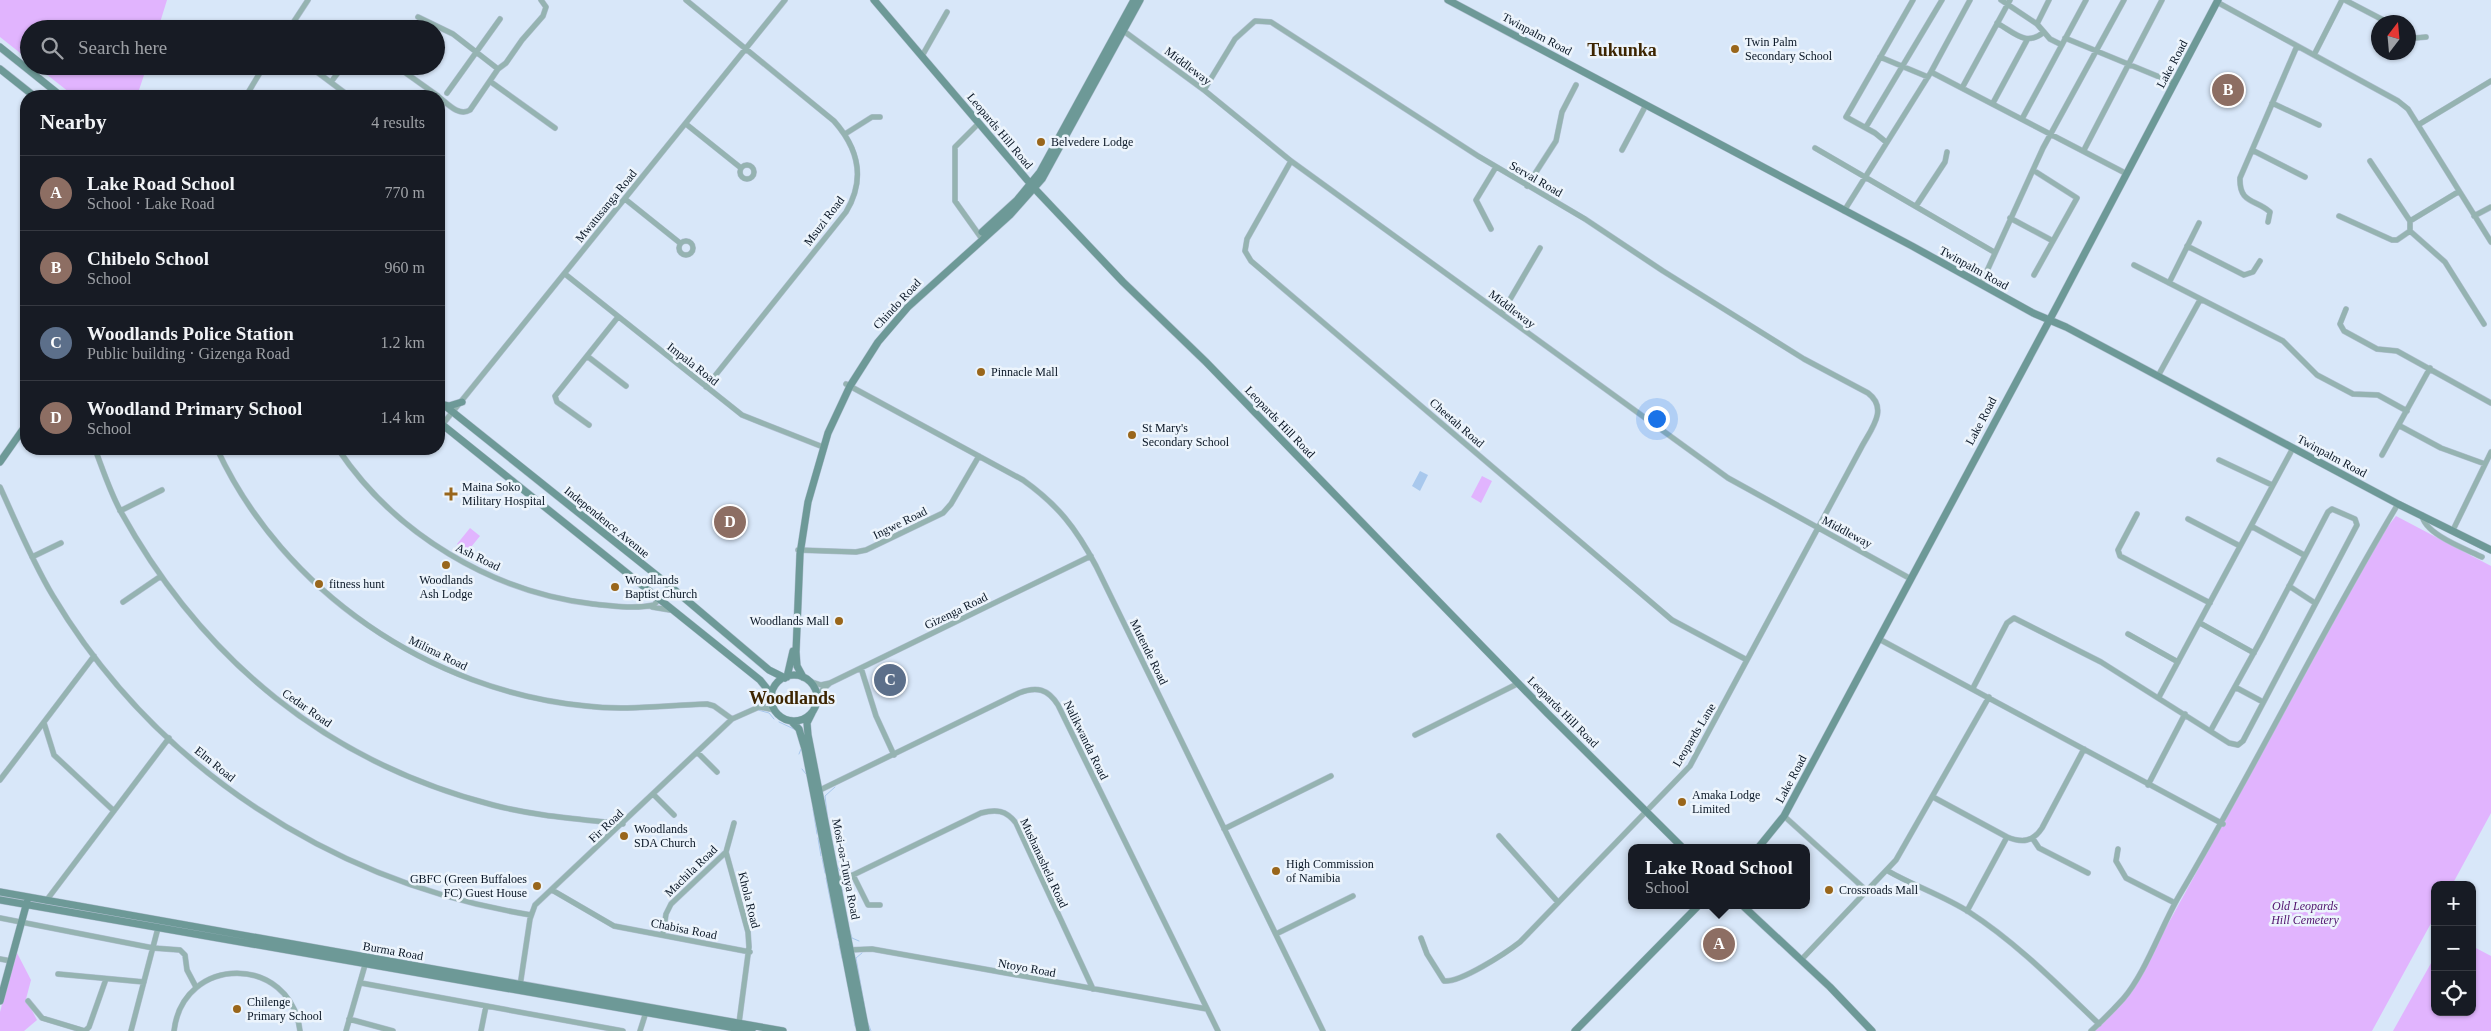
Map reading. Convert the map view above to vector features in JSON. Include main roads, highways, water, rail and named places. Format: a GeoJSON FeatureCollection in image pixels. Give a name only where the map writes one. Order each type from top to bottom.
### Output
{"type":"FeatureCollection","features":[{"type":"Feature","properties":{"kind":"main road","name":"Leopards Hill Road"},"geometry":{"type":"LineString","coordinates":[[874,0],[1032,186],[1123,282],[1206,362],[1679,844]]}},
{"type":"Feature","properties":{"kind":"main road","name":"Chindo Road"},"geometry":{"type":"LineString","coordinates":[[1121,29],[1134,0]]}},
{"type":"Feature","properties":{"kind":"main road","name":"Chindo Road"},"geometry":{"type":"LineString","coordinates":[[786,677],[793,651],[799,550],[805,498],[821,446],[848,385],[875,339],[895,314],[919,289],[981,237],[1023,197],[1041,175],[1121,29],[1140,0]]}},
{"type":"Feature","properties":{"kind":"main road","name":"Twinpalm Road"},"geometry":{"type":"LineString","coordinates":[[1448,0],[2033,313],[2158,376],[2398,504],[2491,550]]}},
{"type":"Feature","properties":{"kind":"main road","name":"Lake Road"},"geometry":{"type":"LineString","coordinates":[[1761,844],[1784,816],[2042,335],[2217,1]]}},
{"type":"Feature","properties":{"kind":"main road"},"geometry":{"type":"LineString","coordinates":[[0,48],[20,64]]}},
{"type":"Feature","properties":{"kind":"main road"},"geometry":{"type":"LineString","coordinates":[[0,69],[26,90]]}},
{"type":"Feature","properties":{"kind":"main road"},"geometry":{"type":"LineString","coordinates":[[34,75],[53,90]]}},
{"type":"Feature","properties":{"kind":"main road"},"geometry":{"type":"LineString","coordinates":[[1021,173],[1041,175],[1040,186],[1044,199],[1023,197],[1024,180],[1021,173]]}},
{"type":"Feature","properties":{"kind":"main road"},"geometry":{"type":"LineString","coordinates":[[2057,306],[2059,318],[2066,328]]}},
{"type":"Feature","properties":{"kind":"main road"},"geometry":{"type":"LineString","coordinates":[[2033,313],[2040,323],[2042,335]]}},
{"type":"Feature","properties":{"kind":"main road"},"geometry":{"type":"LineString","coordinates":[[445,404],[449,406],[462,402]]}},
{"type":"Feature","properties":{"kind":"main road","name":"Independence Avenue"},"geometry":{"type":"LineString","coordinates":[[445,406],[670,586],[769,670],[786,677]]}},
{"type":"Feature","properties":{"kind":"main road"},"geometry":{"type":"LineString","coordinates":[[445,427],[760,680],[772,696],[775,710],[779,716],[791,721],[804,719],[812,713],[817,695],[806,679],[786,677],[775,686],[772,696]]}},
{"type":"Feature","properties":{"kind":"main road"},"geometry":{"type":"LineString","coordinates":[[0,462],[20,434]]}},
{"type":"Feature","properties":{"kind":"main road","name":"Chindo Road"},"geometry":{"type":"LineString","coordinates":[[799,550],[796,652],[797,666],[806,679]]}},
{"type":"Feature","properties":{"kind":"main road","name":"Mosi-oa-Tunya Road"},"geometry":{"type":"LineString","coordinates":[[812,713],[807,726],[816,791],[833,880],[866,1031]]}},
{"type":"Feature","properties":{"kind":"main road","name":"Mosi-oa-Tunya Road"},"geometry":{"type":"LineString","coordinates":[[791,721],[799,728],[802,736],[816,791]]}},
{"type":"Feature","properties":{"kind":"main road","name":"Burma Road"},"geometry":{"type":"LineString","coordinates":[[0,892],[28,901],[158,928],[366,965],[519,988]]}},
{"type":"Feature","properties":{"kind":"main road","name":"Burma Road"},"geometry":{"type":"LineString","coordinates":[[0,900],[46,901],[647,1010],[752,1031]]}},
{"type":"Feature","properties":{"kind":"main road"},"geometry":{"type":"LineString","coordinates":[[0,1001],[28,901]]}},
{"type":"Feature","properties":{"kind":"main road"},"geometry":{"type":"LineString","coordinates":[[1575,1031],[1695,909]]}},
{"type":"Feature","properties":{"kind":"main road"},"geometry":{"type":"LineString","coordinates":[[1746,909],[1801,960],[1872,1031]]}},
{"type":"Feature","properties":{"kind":"main road","name":"Mosi-oa-Tunya Road"},"geometry":{"type":"LineString","coordinates":[[848,950],[860,1031]]}},
{"type":"Feature","properties":{"kind":"main road","name":"Burma Road"},"geometry":{"type":"LineString","coordinates":[[647,1010],[783,1031]]}},
{"type":"Feature","properties":{"kind":"water"},"geometry":{"type":"Polygon","coordinates":[[[1420,471],[1428,475],[1420,491],[1412,486],[1420,471]]]}},
{"type":"Feature","properties":{"kind":"waterway"},"geometry":{"type":"LineString","coordinates":[[758,710],[769,713],[774,719]]}},
{"type":"Feature","properties":{"kind":"waterway"},"geometry":{"type":"LineString","coordinates":[[779,722],[794,729]]}},
{"type":"Feature","properties":{"kind":"waterway"},"geometry":{"type":"LineString","coordinates":[[799,754],[801,749]]}},
{"type":"Feature","properties":{"kind":"waterway"},"geometry":{"type":"LineString","coordinates":[[802,769],[806,774]]}},
{"type":"Feature","properties":{"kind":"waterway"},"geometry":{"type":"LineString","coordinates":[[828,821],[825,796],[835,787]]}},
{"type":"Feature","properties":{"kind":"waterway"},"geometry":{"type":"LineString","coordinates":[[813,809],[817,834]]}},
{"type":"Feature","properties":{"kind":"waterway"},"geometry":{"type":"LineString","coordinates":[[818,838],[821,856]]}},
{"type":"Feature","properties":{"kind":"waterway"},"geometry":{"type":"LineString","coordinates":[[822,858],[825,873]]}},
{"type":"Feature","properties":{"kind":"waterway"},"geometry":{"type":"LineString","coordinates":[[837,866],[840,871],[845,872]]}},
{"type":"Feature","properties":{"kind":"waterway"},"geometry":{"type":"LineString","coordinates":[[826,878],[838,938]]}},
{"type":"Feature","properties":{"kind":"waterway"},"geometry":{"type":"LineString","coordinates":[[843,897],[842,891],[849,883]]}},
{"type":"Feature","properties":{"kind":"waterway"},"geometry":{"type":"LineString","coordinates":[[849,928],[852,938],[859,941]]}},
{"type":"Feature","properties":{"kind":"waterway"},"geometry":{"type":"LineString","coordinates":[[839,944],[842,958]]}},
{"type":"Feature","properties":{"kind":"waterway"},"geometry":{"type":"LineString","coordinates":[[862,953],[856,958],[865,1009]]}},
{"type":"Feature","properties":{"kind":"waterway"},"geometry":{"type":"LineString","coordinates":[[854,1020],[855,1026]]}},
{"type":"Feature","properties":{"kind":"waterway"},"geometry":{"type":"LineString","coordinates":[[868,1023],[871,1031]]}},
{"type":"Feature","properties":{"kind":"place","name":"Twin Palm Secondary School"},"geometry":{"type":"Point","coordinates":[1735,49]}},
{"type":"Feature","properties":{"kind":"place","name":"Chibelo School"},"geometry":{"type":"Point","coordinates":[2228,90]}},
{"type":"Feature","properties":{"kind":"place","name":"Belvedere Lodge"},"geometry":{"type":"Point","coordinates":[1041,142]}},
{"type":"Feature","properties":{"kind":"place","name":"Pinnacle Mall"},"geometry":{"type":"Point","coordinates":[981,372]}},
{"type":"Feature","properties":{"kind":"place","name":"St Mary's Secondary School"},"geometry":{"type":"Point","coordinates":[1132,435]}},
{"type":"Feature","properties":{"kind":"place","name":"Maina Soko Military Hospital"},"geometry":{"type":"Point","coordinates":[451,494]}},
{"type":"Feature","properties":{"kind":"place","name":"Woodland Primary School"},"geometry":{"type":"Point","coordinates":[730,522]}},
{"type":"Feature","properties":{"kind":"place","name":"Woodlands Ash Lodge"},"geometry":{"type":"Point","coordinates":[446,565]}},
{"type":"Feature","properties":{"kind":"place","name":"fitness hunt"},"geometry":{"type":"Point","coordinates":[319,584]}},
{"type":"Feature","properties":{"kind":"place","name":"Woodlands Baptist Church"},"geometry":{"type":"Point","coordinates":[615,587]}},
{"type":"Feature","properties":{"kind":"place","name":"Woodlands Mall"},"geometry":{"type":"Point","coordinates":[839,621]}},
{"type":"Feature","properties":{"kind":"place","name":"Woodlands Police Station"},"geometry":{"type":"Point","coordinates":[890,680]}},
{"type":"Feature","properties":{"kind":"place","name":"Amaka Lodge Limited"},"geometry":{"type":"Point","coordinates":[1682,802]}},
{"type":"Feature","properties":{"kind":"place","name":"Woodlands SDA Church"},"geometry":{"type":"Point","coordinates":[624,836]}},
{"type":"Feature","properties":{"kind":"place","name":"High Commission of Namibia"},"geometry":{"type":"Point","coordinates":[1276,871]}},
{"type":"Feature","properties":{"kind":"place","name":"GBFC (Green Buffaloes FC) Guest House"},"geometry":{"type":"Point","coordinates":[537,886]}},
{"type":"Feature","properties":{"kind":"place","name":"Crossroads Mall"},"geometry":{"type":"Point","coordinates":[1829,890]}},
{"type":"Feature","properties":{"kind":"place","name":"Lake Road School"},"geometry":{"type":"Point","coordinates":[1719,944]}},
{"type":"Feature","properties":{"kind":"place","name":"Chilenge Primary School"},"geometry":{"type":"Point","coordinates":[237,1009]}},
{"type":"Feature","properties":{"kind":"district","name":"Tukunka"},"geometry":{"type":"Point","coordinates":[1622,50]}},
{"type":"Feature","properties":{"kind":"district","name":"Woodlands"},"geometry":{"type":"Point","coordinates":[792,698]}},
{"type":"Feature","properties":{"kind":"park label","name":"Old Leopards Hill Cemetery"},"geometry":{"type":"Point","coordinates":[2305,913]}}]}
